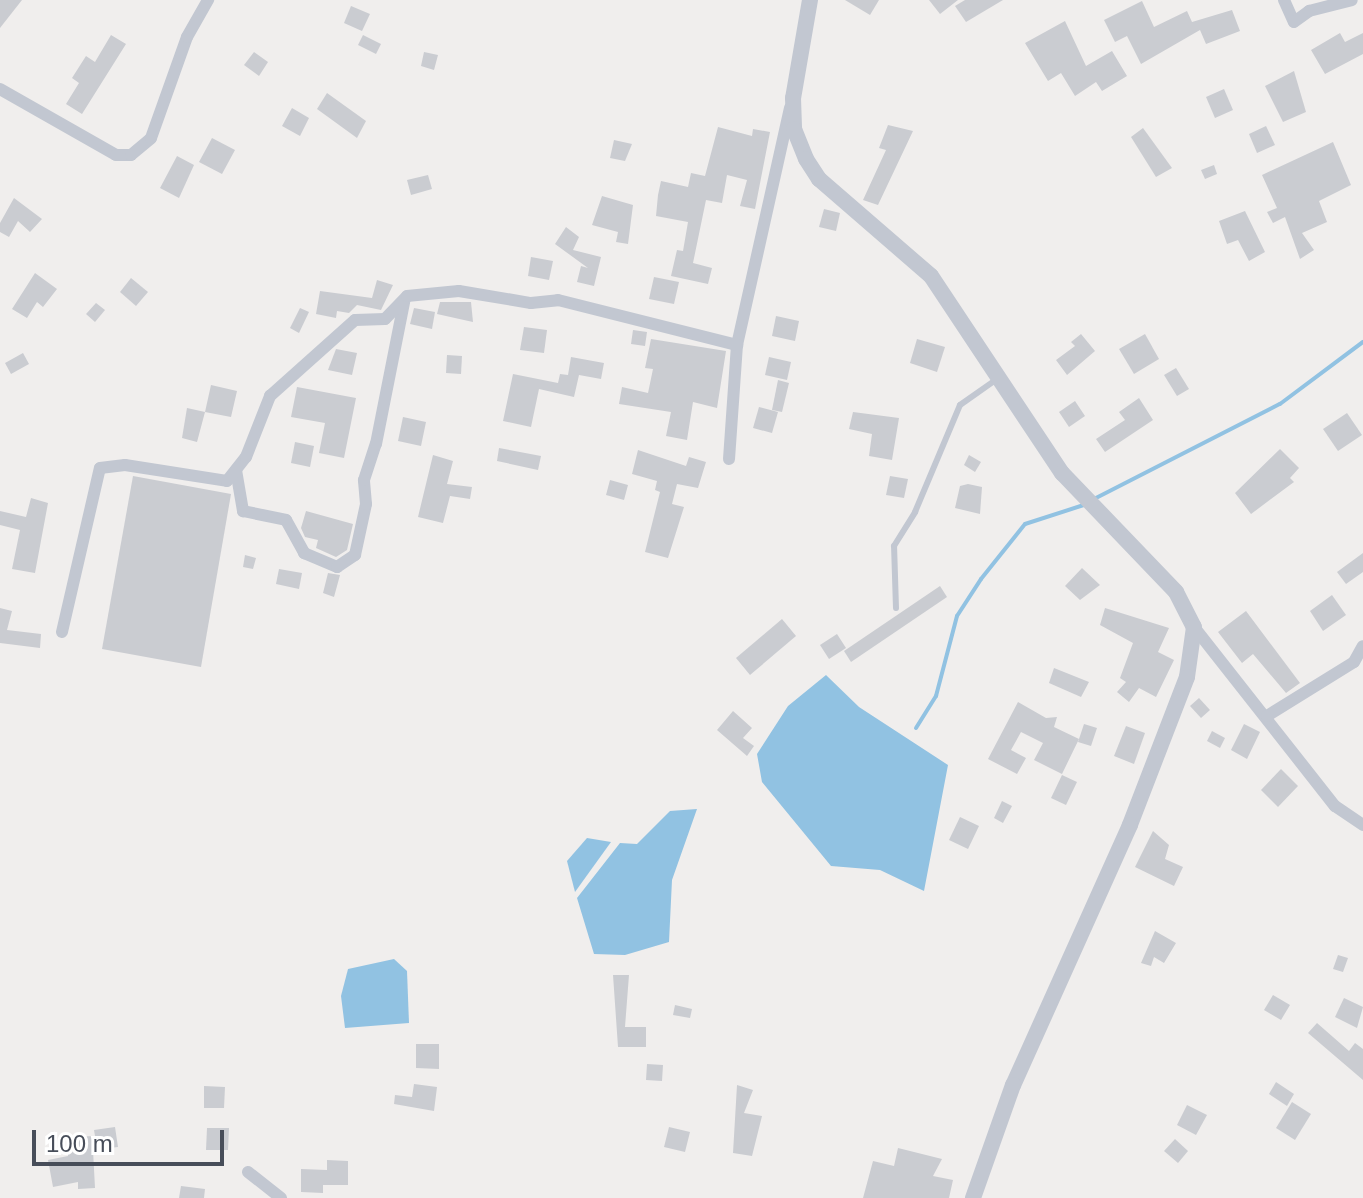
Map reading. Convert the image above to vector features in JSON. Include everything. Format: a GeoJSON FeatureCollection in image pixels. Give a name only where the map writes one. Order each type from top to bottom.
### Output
{"type":"FeatureCollection","features":[{"type":"Feature","properties":{"kind":"street"},"geometry":{"type":"LineString","coordinates":[[0,89],[116,155],[131,155],[151,138],[187,37],[208,0]]}},
{"type":"Feature","properties":{"kind":"street"},"geometry":{"type":"LineString","coordinates":[[729,459],[737,345],[793,98],[810,0]]}},
{"type":"Feature","properties":{"kind":"street"},"geometry":{"type":"LineString","coordinates":[[1284,0],[1294,22],[1309,11],[1352,0]]}},
{"type":"Feature","properties":{"kind":"street"},"geometry":{"type":"LineString","coordinates":[[793,98],[794,129],[819,179],[931,276],[1083,499],[1176,592],[1194,627],[1220,666],[1267,716],[1335,806],[1363,825]]}},
{"type":"Feature","properties":{"kind":"street"},"geometry":{"type":"LineString","coordinates":[[62,632],[100,468],[125,465],[227,481],[236,470],[270,396],[355,320],[385,319],[407,296],[459,291],[531,303],[558,300],[737,345]]}},
{"type":"Feature","properties":{"kind":"street"},"geometry":{"type":"LineString","coordinates":[[236,470],[243,511],[286,520],[304,553],[337,567],[355,555],[366,504],[364,480],[376,444],[398,318],[407,296]]}},
{"type":"Feature","properties":{"kind":"street"},"geometry":{"type":"LineString","coordinates":[[973,1198],[1013,1085],[1135,810],[1187,677],[1194,627]]}},
{"type":"Feature","properties":{"kind":"street"},"geometry":{"type":"LineString","coordinates":[[1267,716],[1354,662],[1363,646]]}},
{"type":"Feature","properties":{"kind":"street"},"geometry":{"type":"LineString","coordinates":[[248,1172],[281,1198]]}},
{"type":"Feature","properties":{"kind":"lane"},"geometry":{"type":"LineString","coordinates":[[896,608],[894,546],[915,512],[960,405],[1000,377]]}},
{"type":"Feature","properties":{"kind":"water"},"geometry":{"type":"Polygon","coordinates":[[[826,675],[859,707],[948,765],[924,891],[880,870],[831,866],[762,782],[757,754],[788,706],[826,675]]]}},
{"type":"Feature","properties":{"kind":"water"},"geometry":{"type":"Polygon","coordinates":[[[697,809],[672,880],[669,942],[625,955],[594,954],[577,898],[620,843],[637,844],[670,811],[697,809]]]}},
{"type":"Feature","properties":{"kind":"water"},"geometry":{"type":"Polygon","coordinates":[[[587,838],[611,842],[575,892],[567,861],[587,838]]]}},
{"type":"Feature","properties":{"kind":"water"},"geometry":{"type":"Polygon","coordinates":[[[394,959],[407,971],[409,1023],[345,1028],[341,996],[348,969],[394,959]]]}},
{"type":"Feature","properties":{"kind":"building"},"geometry":{"type":"Polygon","coordinates":[[[0,0],[22,0],[0,28],[0,0]]]}},
{"type":"Feature","properties":{"kind":"building"},"geometry":{"type":"Polygon","coordinates":[[[845,0],[879,0],[870,15],[845,0]]]}},
{"type":"Feature","properties":{"kind":"building"},"geometry":{"type":"Polygon","coordinates":[[[929,0],[958,0],[940,14],[929,0]]]}},
{"type":"Feature","properties":{"kind":"building"},"geometry":{"type":"Polygon","coordinates":[[[965,0],[1003,0],[966,22],[955,6],[965,0]]]}},
{"type":"Feature","properties":{"kind":"building"},"geometry":{"type":"Polygon","coordinates":[[[1142,1],[1154,27],[1187,11],[1192,22],[1232,10],[1240,31],[1206,44],[1200,30],[1141,64],[1127,36],[1115,42],[1104,20],[1142,1]]]}},
{"type":"Feature","properties":{"kind":"building"},"geometry":{"type":"Polygon","coordinates":[[[351,6],[370,14],[362,31],[344,23],[351,6]]]}},
{"type":"Feature","properties":{"kind":"building"},"geometry":{"type":"Polygon","coordinates":[[[1065,21],[1086,66],[1112,51],[1127,76],[1102,91],[1096,82],[1075,96],[1061,73],[1048,81],[1025,43],[1065,21]]]}},
{"type":"Feature","properties":{"kind":"building"},"geometry":{"type":"Polygon","coordinates":[[[1340,33],[1345,42],[1363,33],[1363,54],[1325,74],[1311,50],[1340,33]]]}},
{"type":"Feature","properties":{"kind":"building"},"geometry":{"type":"Polygon","coordinates":[[[111,35],[126,44],[82,114],[66,104],[79,83],[72,78],[86,56],[95,62],[111,35]]]}},
{"type":"Feature","properties":{"kind":"building"},"geometry":{"type":"Polygon","coordinates":[[[363,35],[381,44],[376,54],[358,45],[363,35]]]}},
{"type":"Feature","properties":{"kind":"building"},"geometry":{"type":"Polygon","coordinates":[[[254,52],[268,62],[259,76],[244,65],[254,52]]]}},
{"type":"Feature","properties":{"kind":"building"},"geometry":{"type":"Polygon","coordinates":[[[424,52],[438,55],[434,70],[421,66],[424,52]]]}},
{"type":"Feature","properties":{"kind":"building"},"geometry":{"type":"Polygon","coordinates":[[[1294,71],[1306,112],[1283,122],[1265,86],[1294,71]]]}},
{"type":"Feature","properties":{"kind":"building"},"geometry":{"type":"Polygon","coordinates":[[[1224,89],[1233,110],[1215,118],[1206,97],[1224,89]]]}},
{"type":"Feature","properties":{"kind":"building"},"geometry":{"type":"Polygon","coordinates":[[[327,93],[366,121],[357,138],[317,109],[327,93]]]}},
{"type":"Feature","properties":{"kind":"building"},"geometry":{"type":"Polygon","coordinates":[[[292,108],[309,118],[300,136],[282,126],[292,108]]]}},
{"type":"Feature","properties":{"kind":"building"},"geometry":{"type":"Polygon","coordinates":[[[888,125],[913,131],[878,205],[863,200],[886,150],[879,148],[888,125]]]}},
{"type":"Feature","properties":{"kind":"building"},"geometry":{"type":"Polygon","coordinates":[[[1266,126],[1275,145],[1257,153],[1249,134],[1266,126]]]}},
{"type":"Feature","properties":{"kind":"building"},"geometry":{"type":"Polygon","coordinates":[[[718,127],[752,136],[753,129],[770,132],[755,209],[740,206],[747,180],[727,175],[722,203],[706,200],[693,263],[712,268],[708,284],[671,276],[677,250],[683,251],[688,222],[656,216],[661,181],[688,187],[691,173],[705,176],[718,127]]]}},
{"type":"Feature","properties":{"kind":"building"},"geometry":{"type":"Polygon","coordinates":[[[1143,128],[1172,168],[1156,177],[1131,137],[1143,128]]]}},
{"type":"Feature","properties":{"kind":"building"},"geometry":{"type":"Polygon","coordinates":[[[212,138],[235,150],[222,174],[199,162],[212,138]]]}},
{"type":"Feature","properties":{"kind":"building"},"geometry":{"type":"Polygon","coordinates":[[[614,140],[632,144],[625,161],[610,158],[614,140]]]}},
{"type":"Feature","properties":{"kind":"building"},"geometry":{"type":"Polygon","coordinates":[[[1333,142],[1351,185],[1319,201],[1327,222],[1302,233],[1314,250],[1300,259],[1285,217],[1273,223],[1267,212],[1277,208],[1262,175],[1333,142]]]}},
{"type":"Feature","properties":{"kind":"building"},"geometry":{"type":"Polygon","coordinates":[[[177,156],[194,165],[179,198],[160,188],[177,156]]]}},
{"type":"Feature","properties":{"kind":"building"},"geometry":{"type":"Polygon","coordinates":[[[1214,165],[1217,174],[1205,179],[1201,170],[1214,165]]]}},
{"type":"Feature","properties":{"kind":"building"},"geometry":{"type":"Polygon","coordinates":[[[428,175],[432,189],[411,195],[407,180],[428,175]]]}},
{"type":"Feature","properties":{"kind":"building"},"geometry":{"type":"Polygon","coordinates":[[[602,196],[633,205],[628,244],[616,242],[618,232],[592,225],[602,196]]]}},
{"type":"Feature","properties":{"kind":"building"},"geometry":{"type":"Polygon","coordinates":[[[14,198],[42,219],[30,232],[18,221],[9,237],[0,232],[0,223],[14,198]]]}},
{"type":"Feature","properties":{"kind":"building"},"geometry":{"type":"Polygon","coordinates":[[[824,209],[840,213],[836,231],[819,227],[824,209]]]}},
{"type":"Feature","properties":{"kind":"building"},"geometry":{"type":"Polygon","coordinates":[[[1245,211],[1265,252],[1249,261],[1238,240],[1227,244],[1219,221],[1245,211]]]}},
{"type":"Feature","properties":{"kind":"building"},"geometry":{"type":"Polygon","coordinates":[[[566,227],[579,237],[573,250],[601,257],[594,286],[577,282],[581,266],[588,268],[555,244],[566,227]]]}},
{"type":"Feature","properties":{"kind":"building"},"geometry":{"type":"Polygon","coordinates":[[[531,257],[553,261],[549,280],[528,276],[531,257]]]}},
{"type":"Feature","properties":{"kind":"building"},"geometry":{"type":"Polygon","coordinates":[[[35,273],[57,289],[43,307],[37,302],[27,318],[12,309],[35,273]]]}},
{"type":"Feature","properties":{"kind":"building"},"geometry":{"type":"Polygon","coordinates":[[[654,277],[679,282],[674,304],[649,299],[654,277]]]}},
{"type":"Feature","properties":{"kind":"building"},"geometry":{"type":"Polygon","coordinates":[[[131,278],[148,292],[136,306],[120,292],[131,278]]]}},
{"type":"Feature","properties":{"kind":"building"},"geometry":{"type":"Polygon","coordinates":[[[377,280],[393,285],[381,310],[357,305],[349,313],[337,311],[336,318],[316,314],[320,291],[372,298],[377,280]]]}},
{"type":"Feature","properties":{"kind":"building"},"geometry":{"type":"Polygon","coordinates":[[[440,302],[471,302],[473,322],[437,314],[440,302]]]}},
{"type":"Feature","properties":{"kind":"building"},"geometry":{"type":"Polygon","coordinates":[[[96,303],[105,310],[95,322],[86,314],[96,303]]]}},
{"type":"Feature","properties":{"kind":"building"},"geometry":{"type":"Polygon","coordinates":[[[300,308],[309,312],[299,333],[290,328],[300,308]]]}},
{"type":"Feature","properties":{"kind":"building"},"geometry":{"type":"Polygon","coordinates":[[[414,308],[435,312],[432,329],[410,324],[414,308]]]}},
{"type":"Feature","properties":{"kind":"building"},"geometry":{"type":"Polygon","coordinates":[[[776,316],[799,321],[795,341],[772,336],[776,316]]]}},
{"type":"Feature","properties":{"kind":"building"},"geometry":{"type":"Polygon","coordinates":[[[524,327],[547,330],[544,353],[520,350],[524,327]]]}},
{"type":"Feature","properties":{"kind":"building"},"geometry":{"type":"Polygon","coordinates":[[[633,330],[647,332],[645,346],[631,344],[633,330]]]}},
{"type":"Feature","properties":{"kind":"building"},"geometry":{"type":"Polygon","coordinates":[[[1081,334],[1095,351],[1067,375],[1056,360],[1075,346],[1071,342],[1081,334]]]}},
{"type":"Feature","properties":{"kind":"building"},"geometry":{"type":"Polygon","coordinates":[[[1145,334],[1159,359],[1134,374],[1119,349],[1145,334]]]}},
{"type":"Feature","properties":{"kind":"building"},"geometry":{"type":"Polygon","coordinates":[[[651,339],[726,351],[717,408],[693,402],[687,440],[666,436],[671,412],[619,404],[622,387],[648,393],[653,369],[645,368],[651,339]]]}},
{"type":"Feature","properties":{"kind":"building"},"geometry":{"type":"Polygon","coordinates":[[[917,339],[945,347],[937,372],[910,363],[917,339]]]}},
{"type":"Feature","properties":{"kind":"building"},"geometry":{"type":"Polygon","coordinates":[[[336,349],[357,353],[352,375],[328,370],[336,349]]]}},
{"type":"Feature","properties":{"kind":"building"},"geometry":{"type":"Polygon","coordinates":[[[23,353],[29,364],[11,374],[5,363],[23,353]]]}},
{"type":"Feature","properties":{"kind":"building"},"geometry":{"type":"Polygon","coordinates":[[[447,355],[462,356],[461,374],[446,373],[447,355]]]}},
{"type":"Feature","properties":{"kind":"building"},"geometry":{"type":"Polygon","coordinates":[[[571,357],[604,363],[601,379],[579,375],[574,397],[539,389],[531,427],[503,421],[513,374],[558,383],[560,374],[568,375],[571,357]]]}},
{"type":"Feature","properties":{"kind":"building"},"geometry":{"type":"Polygon","coordinates":[[[769,357],[791,362],[787,380],[765,375],[769,357]]]}},
{"type":"Feature","properties":{"kind":"building"},"geometry":{"type":"Polygon","coordinates":[[[1176,368],[1189,389],[1177,396],[1164,375],[1176,368]]]}},
{"type":"Feature","properties":{"kind":"building"},"geometry":{"type":"Polygon","coordinates":[[[778,380],[789,383],[782,412],[772,410],[778,380]]]}},
{"type":"Feature","properties":{"kind":"building"},"geometry":{"type":"Polygon","coordinates":[[[211,385],[237,391],[231,417],[205,412],[211,385]]]}},
{"type":"Feature","properties":{"kind":"building"},"geometry":{"type":"Polygon","coordinates":[[[297,387],[356,398],[344,458],[319,453],[325,423],[291,417],[297,387]]]}},
{"type":"Feature","properties":{"kind":"building"},"geometry":{"type":"Polygon","coordinates":[[[1139,398],[1153,420],[1105,452],[1096,439],[1125,420],[1119,412],[1139,398]]]}},
{"type":"Feature","properties":{"kind":"building"},"geometry":{"type":"Polygon","coordinates":[[[1075,401],[1085,416],[1069,427],[1059,412],[1075,401]]]}},
{"type":"Feature","properties":{"kind":"building"},"geometry":{"type":"Polygon","coordinates":[[[759,407],[778,412],[772,433],[753,428],[759,407]]]}},
{"type":"Feature","properties":{"kind":"building"},"geometry":{"type":"Polygon","coordinates":[[[187,408],[205,412],[197,442],[182,438],[187,408]]]}},
{"type":"Feature","properties":{"kind":"building"},"geometry":{"type":"Polygon","coordinates":[[[853,412],[899,418],[892,460],[869,456],[872,434],[849,429],[853,412]]]}},
{"type":"Feature","properties":{"kind":"building"},"geometry":{"type":"Polygon","coordinates":[[[1347,413],[1362,435],[1338,451],[1323,429],[1347,413]]]}},
{"type":"Feature","properties":{"kind":"building"},"geometry":{"type":"Polygon","coordinates":[[[403,417],[426,422],[421,446],[398,441],[403,417]]]}},
{"type":"Feature","properties":{"kind":"building"},"geometry":{"type":"Polygon","coordinates":[[[295,442],[314,446],[310,467],[291,463],[295,442]]]}},
{"type":"Feature","properties":{"kind":"building"},"geometry":{"type":"Polygon","coordinates":[[[499,448],[541,456],[538,470],[497,461],[499,448]]]}},
{"type":"Feature","properties":{"kind":"building"},"geometry":{"type":"Polygon","coordinates":[[[1280,449],[1299,468],[1290,478],[1294,482],[1251,514],[1235,493],[1280,449]]]}},
{"type":"Feature","properties":{"kind":"building"},"geometry":{"type":"Polygon","coordinates":[[[638,450],[686,466],[689,457],[706,462],[698,488],[677,484],[672,504],[684,507],[668,558],[645,552],[660,492],[655,490],[657,481],[632,474],[638,450]]]}},
{"type":"Feature","properties":{"kind":"building"},"geometry":{"type":"Polygon","coordinates":[[[433,455],[453,461],[447,484],[472,487],[470,499],[450,496],[443,523],[418,517],[433,455]]]}},
{"type":"Feature","properties":{"kind":"building"},"geometry":{"type":"Polygon","coordinates":[[[969,455],[981,462],[975,472],[964,465],[969,455]]]}},
{"type":"Feature","properties":{"kind":"building"},"geometry":{"type":"Polygon","coordinates":[[[133,476],[231,494],[201,667],[102,649],[133,476]]]}},
{"type":"Feature","properties":{"kind":"building"},"geometry":{"type":"Polygon","coordinates":[[[890,476],[908,479],[904,498],[886,495],[890,476]]]}},
{"type":"Feature","properties":{"kind":"building"},"geometry":{"type":"Polygon","coordinates":[[[610,480],[628,485],[624,500],[606,495],[610,480]]]}},
{"type":"Feature","properties":{"kind":"building"},"geometry":{"type":"Polygon","coordinates":[[[960,486],[982,487],[980,514],[955,508],[960,486]]]}},
{"type":"Feature","properties":{"kind":"building"},"geometry":{"type":"Polygon","coordinates":[[[31,498],[48,503],[35,573],[12,569],[20,530],[0,525],[0,511],[26,517],[31,498]]]}},
{"type":"Feature","properties":{"kind":"building"},"geometry":{"type":"Polygon","coordinates":[[[306,511],[353,524],[347,550],[336,557],[316,548],[318,540],[305,537],[301,528],[306,511]]]}},
{"type":"Feature","properties":{"kind":"building"},"geometry":{"type":"Polygon","coordinates":[[[1363,553],[1363,572],[1346,584],[1337,572],[1363,553]]]}},
{"type":"Feature","properties":{"kind":"building"},"geometry":{"type":"Polygon","coordinates":[[[245,555],[256,558],[253,569],[243,567],[245,555]]]}},
{"type":"Feature","properties":{"kind":"building"},"geometry":{"type":"Polygon","coordinates":[[[1082,568],[1100,585],[1080,600],[1065,586],[1082,568]]]}},
{"type":"Feature","properties":{"kind":"building"},"geometry":{"type":"Polygon","coordinates":[[[279,569],[302,573],[299,589],[276,584],[279,569]]]}},
{"type":"Feature","properties":{"kind":"building"},"geometry":{"type":"Polygon","coordinates":[[[328,573],[340,575],[334,597],[323,593],[328,573]]]}},
{"type":"Feature","properties":{"kind":"building"},"geometry":{"type":"Polygon","coordinates":[[[940,586],[947,597],[851,662],[844,651],[940,586]]]}},
{"type":"Feature","properties":{"kind":"building"},"geometry":{"type":"Polygon","coordinates":[[[1332,595],[1346,615],[1323,631],[1310,611],[1332,595]]]}},
{"type":"Feature","properties":{"kind":"building"},"geometry":{"type":"Polygon","coordinates":[[[0,608],[12,611],[7,630],[41,634],[40,648],[0,643],[0,608]]]}},
{"type":"Feature","properties":{"kind":"building"},"geometry":{"type":"Polygon","coordinates":[[[1105,608],[1169,628],[1158,652],[1174,660],[1156,697],[1139,688],[1129,702],[1117,692],[1126,682],[1120,678],[1133,643],[1100,625],[1105,608]]]}},
{"type":"Feature","properties":{"kind":"building"},"geometry":{"type":"Polygon","coordinates":[[[1246,611],[1300,683],[1286,693],[1253,654],[1242,663],[1218,632],[1246,611]]]}},
{"type":"Feature","properties":{"kind":"building"},"geometry":{"type":"Polygon","coordinates":[[[782,619],[796,636],[750,675],[736,658],[782,619]]]}},
{"type":"Feature","properties":{"kind":"building"},"geometry":{"type":"Polygon","coordinates":[[[837,634],[846,648],[829,659],[820,645],[837,634]]]}},
{"type":"Feature","properties":{"kind":"building"},"geometry":{"type":"Polygon","coordinates":[[[1054,668],[1089,682],[1081,697],[1049,683],[1054,668]]]}},
{"type":"Feature","properties":{"kind":"building"},"geometry":{"type":"Polygon","coordinates":[[[1199,698],[1210,710],[1201,718],[1190,706],[1199,698]]]}},
{"type":"Feature","properties":{"kind":"building"},"geometry":{"type":"Polygon","coordinates":[[[1018,702],[1046,718],[1057,717],[1054,727],[1079,739],[1062,774],[1034,760],[1043,743],[1021,732],[1011,750],[1026,758],[1017,774],[988,759],[1018,702]]]}},
{"type":"Feature","properties":{"kind":"building"},"geometry":{"type":"Polygon","coordinates":[[[733,711],[752,728],[743,738],[754,746],[747,756],[717,730],[733,711]]]}},
{"type":"Feature","properties":{"kind":"building"},"geometry":{"type":"Polygon","coordinates":[[[1084,724],[1097,728],[1091,746],[1078,742],[1084,724]]]}},
{"type":"Feature","properties":{"kind":"building"},"geometry":{"type":"Polygon","coordinates":[[[1244,724],[1260,732],[1247,759],[1231,750],[1244,724]]]}},
{"type":"Feature","properties":{"kind":"building"},"geometry":{"type":"Polygon","coordinates":[[[1126,726],[1145,733],[1134,764],[1114,756],[1126,726]]]}},
{"type":"Feature","properties":{"kind":"building"},"geometry":{"type":"Polygon","coordinates":[[[1212,731],[1225,738],[1220,748],[1207,741],[1212,731]]]}},
{"type":"Feature","properties":{"kind":"building"},"geometry":{"type":"Polygon","coordinates":[[[1281,769],[1298,786],[1278,807],[1261,790],[1281,769]]]}},
{"type":"Feature","properties":{"kind":"building"},"geometry":{"type":"Polygon","coordinates":[[[1062,775],[1077,782],[1066,805],[1051,798],[1062,775]]]}},
{"type":"Feature","properties":{"kind":"building"},"geometry":{"type":"Polygon","coordinates":[[[1002,801],[1012,806],[1003,823],[994,818],[1002,801]]]}},
{"type":"Feature","properties":{"kind":"building"},"geometry":{"type":"Polygon","coordinates":[[[960,817],[979,826],[968,849],[949,840],[960,817]]]}},
{"type":"Feature","properties":{"kind":"building"},"geometry":{"type":"Polygon","coordinates":[[[1153,831],[1169,845],[1165,859],[1183,867],[1174,886],[1135,867],[1153,831]]]}},
{"type":"Feature","properties":{"kind":"building"},"geometry":{"type":"Polygon","coordinates":[[[1155,931],[1176,943],[1164,963],[1154,957],[1151,966],[1141,963],[1155,931]]]}},
{"type":"Feature","properties":{"kind":"building"},"geometry":{"type":"Polygon","coordinates":[[[1338,955],[1348,958],[1343,972],[1333,969],[1338,955]]]}},
{"type":"Feature","properties":{"kind":"building"},"geometry":{"type":"Polygon","coordinates":[[[613,975],[629,975],[625,1027],[646,1027],[646,1047],[618,1047],[613,975]]]}},
{"type":"Feature","properties":{"kind":"building"},"geometry":{"type":"Polygon","coordinates":[[[1273,995],[1290,1005],[1281,1020],[1264,1010],[1273,995]]]}},
{"type":"Feature","properties":{"kind":"building"},"geometry":{"type":"Polygon","coordinates":[[[1344,998],[1363,1007],[1357,1028],[1335,1017],[1344,998]]]}},
{"type":"Feature","properties":{"kind":"building"},"geometry":{"type":"Polygon","coordinates":[[[675,1005],[692,1009],[690,1018],[673,1015],[675,1005]]]}},
{"type":"Feature","properties":{"kind":"building"},"geometry":{"type":"Polygon","coordinates":[[[1317,1023],[1349,1051],[1355,1043],[1363,1049],[1363,1080],[1308,1033],[1317,1023]]]}},
{"type":"Feature","properties":{"kind":"building"},"geometry":{"type":"Polygon","coordinates":[[[416,1044],[439,1044],[439,1069],[416,1068],[416,1044]]]}},
{"type":"Feature","properties":{"kind":"building"},"geometry":{"type":"Polygon","coordinates":[[[647,1064],[663,1065],[662,1081],[646,1080],[647,1064]]]}},
{"type":"Feature","properties":{"kind":"building"},"geometry":{"type":"Polygon","coordinates":[[[1276,1082],[1294,1094],[1287,1106],[1269,1094],[1276,1082]]]}},
{"type":"Feature","properties":{"kind":"building"},"geometry":{"type":"Polygon","coordinates":[[[414,1084],[437,1087],[434,1111],[394,1104],[395,1095],[412,1097],[414,1084]]]}},
{"type":"Feature","properties":{"kind":"building"},"geometry":{"type":"Polygon","coordinates":[[[737,1085],[753,1090],[744,1113],[762,1116],[752,1156],[733,1153],[737,1085]]]}},
{"type":"Feature","properties":{"kind":"building"},"geometry":{"type":"Polygon","coordinates":[[[204,1086],[225,1087],[224,1108],[204,1108],[204,1086]]]}},
{"type":"Feature","properties":{"kind":"building"},"geometry":{"type":"Polygon","coordinates":[[[1292,1102],[1311,1114],[1295,1140],[1276,1128],[1292,1102]]]}},
{"type":"Feature","properties":{"kind":"building"},"geometry":{"type":"Polygon","coordinates":[[[1187,1105],[1207,1115],[1196,1135],[1177,1125],[1187,1105]]]}},
{"type":"Feature","properties":{"kind":"building"},"geometry":{"type":"Polygon","coordinates":[[[115,1127],[118,1147],[93,1150],[95,1188],[78,1189],[78,1182],[53,1187],[48,1160],[68,1156],[67,1137],[95,1136],[94,1130],[115,1127]]]}},
{"type":"Feature","properties":{"kind":"building"},"geometry":{"type":"Polygon","coordinates":[[[669,1127],[690,1132],[685,1152],[664,1147],[669,1127]]]}},
{"type":"Feature","properties":{"kind":"building"},"geometry":{"type":"Polygon","coordinates":[[[207,1128],[229,1128],[228,1150],[206,1150],[207,1128]]]}},
{"type":"Feature","properties":{"kind":"building"},"geometry":{"type":"Polygon","coordinates":[[[1175,1139],[1188,1151],[1178,1163],[1164,1151],[1175,1139]]]}},
{"type":"Feature","properties":{"kind":"building"},"geometry":{"type":"Polygon","coordinates":[[[898,1148],[942,1159],[933,1176],[953,1180],[949,1198],[863,1198],[873,1161],[894,1166],[898,1148]]]}},
{"type":"Feature","properties":{"kind":"building"},"geometry":{"type":"Polygon","coordinates":[[[327,1160],[348,1161],[348,1185],[323,1185],[323,1193],[301,1192],[301,1169],[327,1170],[327,1160]]]}},
{"type":"Feature","properties":{"kind":"building"},"geometry":{"type":"Polygon","coordinates":[[[181,1186],[205,1189],[204,1198],[179,1198],[181,1186]]]}},
{"type":"Feature","properties":{"kind":"waterway"},"geometry":{"type":"LineString","coordinates":[[1094,499],[1280,404],[1363,342]]}},
{"type":"Feature","properties":{"kind":"waterway"},"geometry":{"type":"LineString","coordinates":[[916,728],[936,696],[957,616],[981,579],[1025,524],[1087,504]]}}]}
